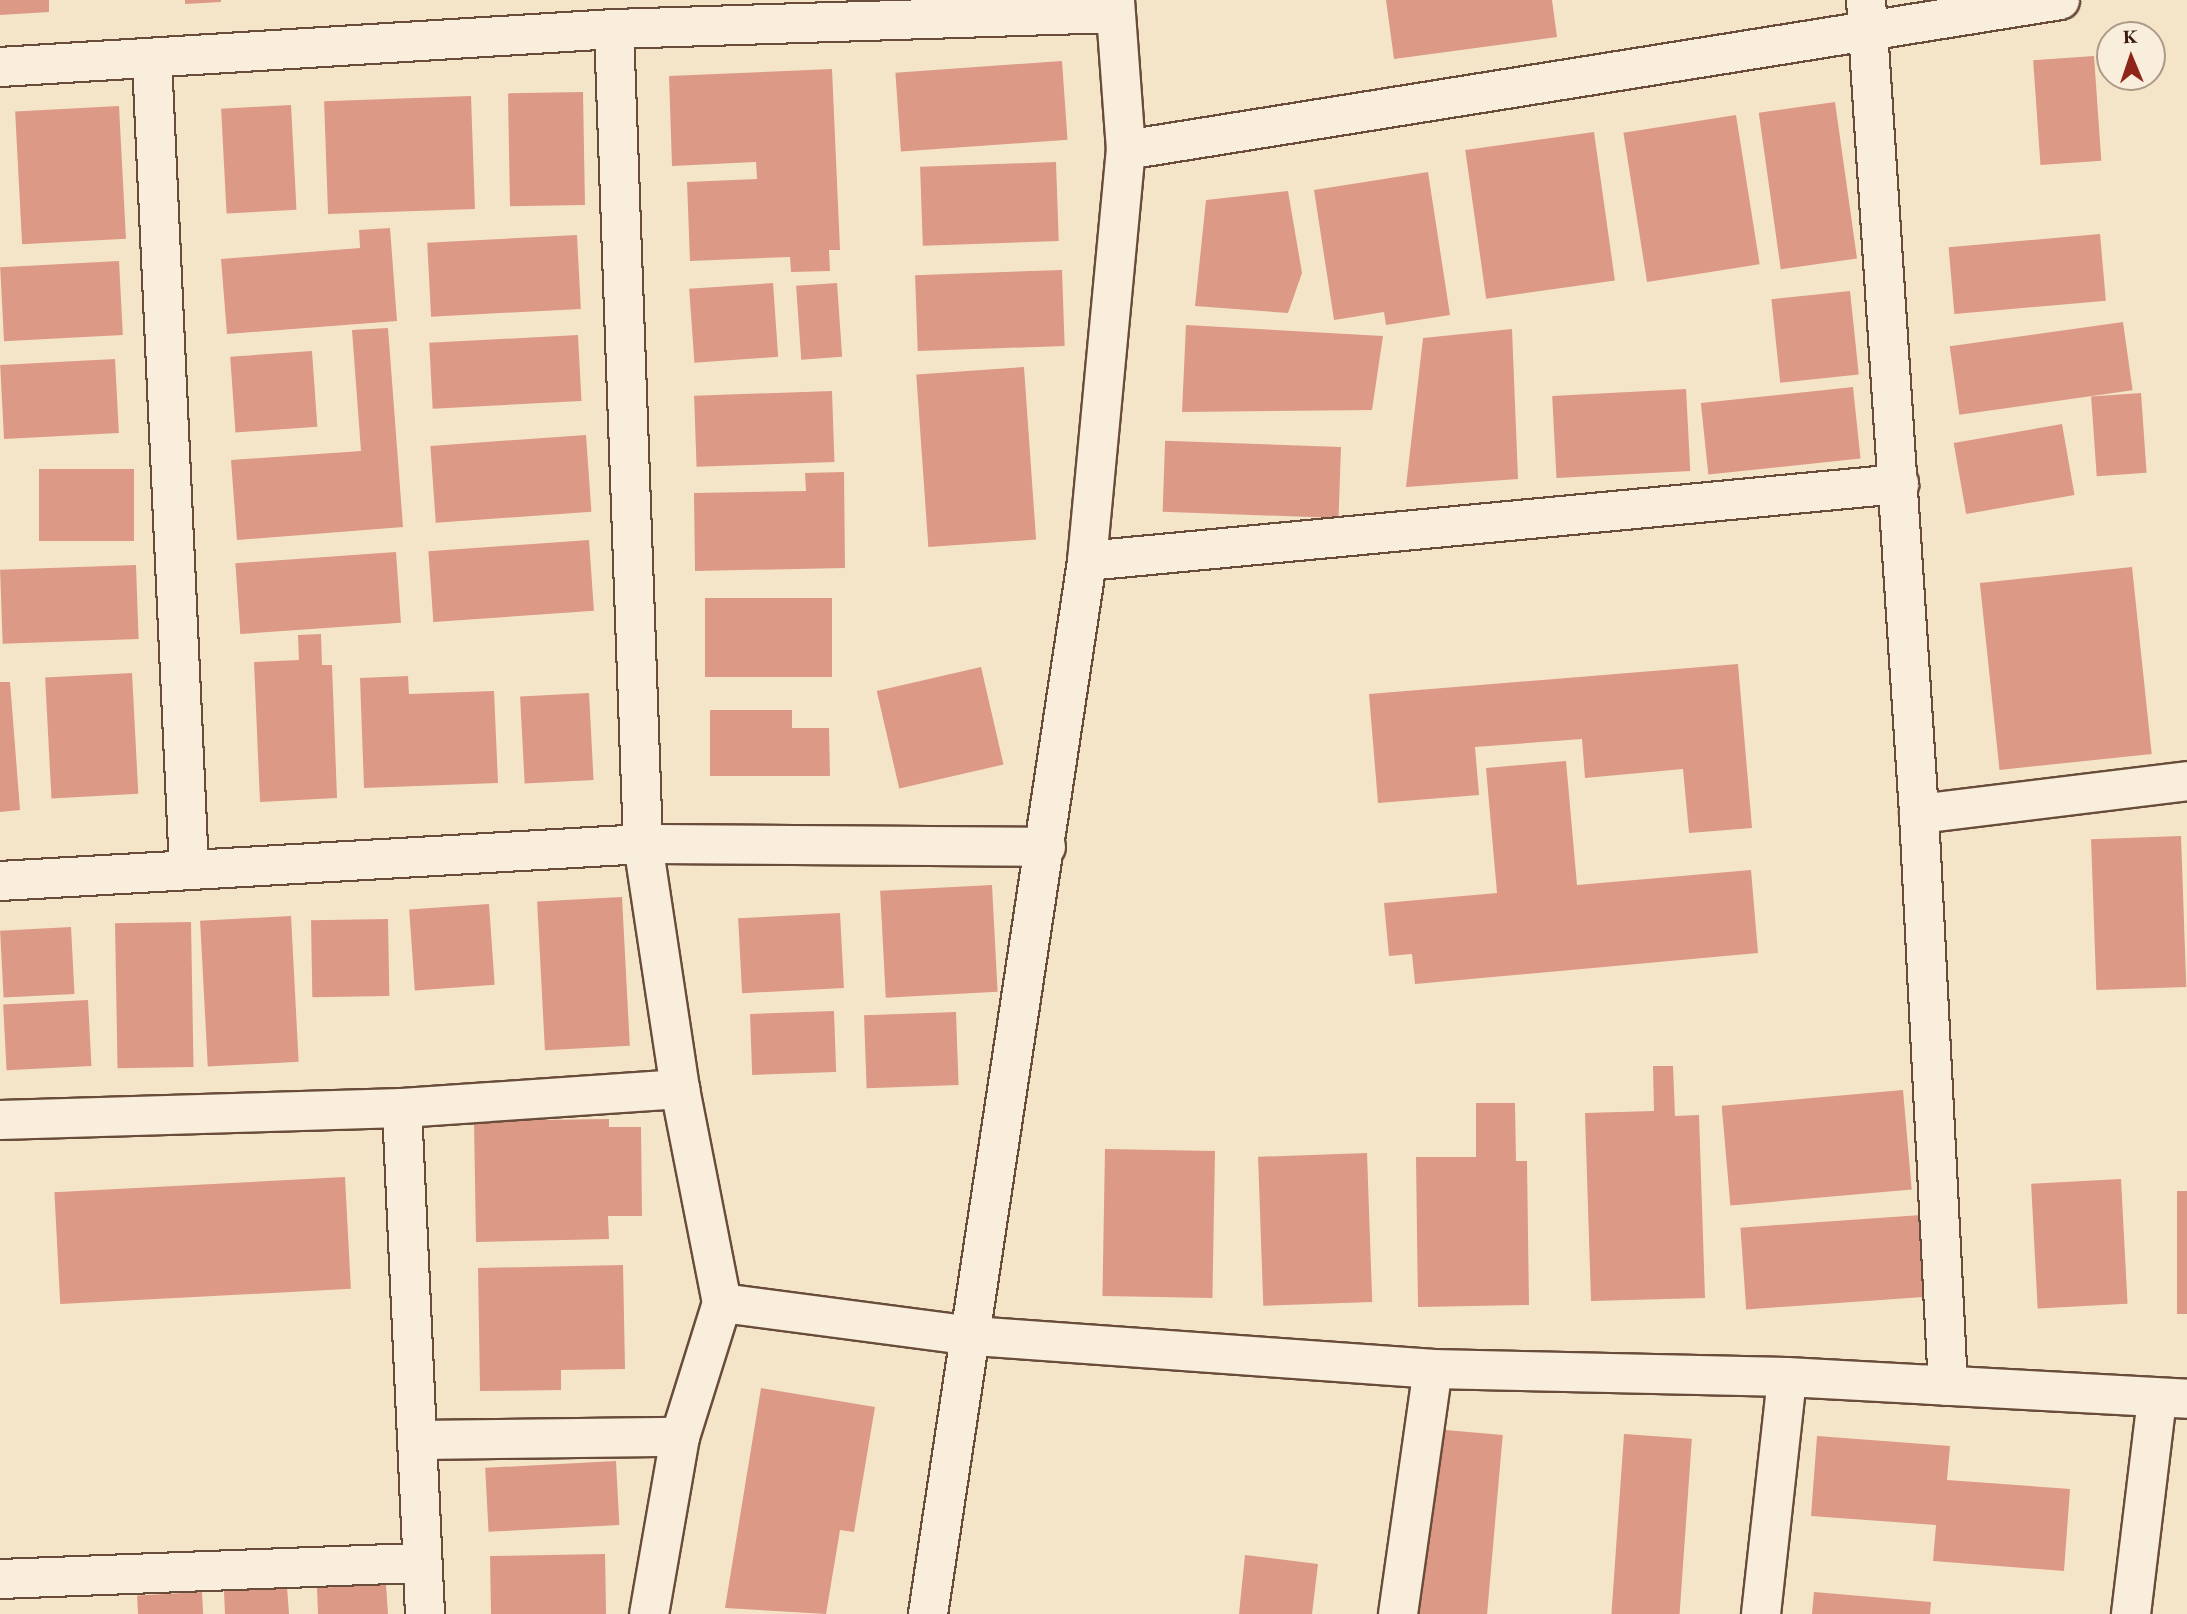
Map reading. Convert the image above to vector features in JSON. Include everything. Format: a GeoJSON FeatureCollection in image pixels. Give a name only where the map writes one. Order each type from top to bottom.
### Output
{"type":"FeatureCollection","features":[{"type":"Feature","properties":{"kind":"street"},"geometry":{"type":"LineString","coordinates":[[1126,150],[1867,13],[2060,0]]}},
{"type":"Feature","properties":{"kind":"street"},"geometry":{"type":"LineString","coordinates":[[0,67],[152,60],[614,29],[1115,6],[1126,150],[1087,561],[973,1336],[928,1614]]}},
{"type":"Feature","properties":{"kind":"street"},"geometry":{"type":"LineString","coordinates":[[1867,13],[1919,814],[1948,1386]]}},
{"type":"Feature","properties":{"kind":"street"},"geometry":{"type":"LineString","coordinates":[[614,29],[643,844],[680,1089],[722,1303],[680,1437],[649,1614]]}},
{"type":"Feature","properties":{"kind":"street"},"geometry":{"type":"LineString","coordinates":[[152,60],[190,870]]}},
{"type":"Feature","properties":{"kind":"street"},"geometry":{"type":"LineString","coordinates":[[1087,561],[1899,484]]}},
{"type":"Feature","properties":{"kind":"street"},"geometry":{"type":"LineString","coordinates":[[1919,814],[2187,781]]}},
{"type":"Feature","properties":{"kind":"street"},"geometry":{"type":"LineString","coordinates":[[0,881],[643,844],[1046,847]]}},
{"type":"Feature","properties":{"kind":"street"},"geometry":{"type":"LineString","coordinates":[[0,1120],[402,1108],[680,1089]]}},
{"type":"Feature","properties":{"kind":"street"},"geometry":{"type":"LineString","coordinates":[[402,1108],[425,1614]]}},
{"type":"Feature","properties":{"kind":"street"},"geometry":{"type":"LineString","coordinates":[[722,1303],[973,1336],[1433,1369],[1787,1377],[2172,1399],[2132,1614]]}},
{"type":"Feature","properties":{"kind":"street"},"geometry":{"type":"LineString","coordinates":[[1398,1614],[1433,1369]]}},
{"type":"Feature","properties":{"kind":"street"},"geometry":{"type":"LineString","coordinates":[[1761,1614],[1787,1377]]}},
{"type":"Feature","properties":{"kind":"street"},"geometry":{"type":"LineString","coordinates":[[417,1440],[680,1437]]}},
{"type":"Feature","properties":{"kind":"street"},"geometry":{"type":"LineString","coordinates":[[0,1579],[421,1563]]}},
{"type":"Feature","properties":{"kind":"building"},"geometry":{"type":"Polygon","coordinates":[[[0,0],[49,0],[49,12],[0,15],[0,0]]]}},
{"type":"Feature","properties":{"kind":"building"},"geometry":{"type":"Polygon","coordinates":[[[185,0],[221,0],[221,2],[185,4],[185,0]]]}},
{"type":"Feature","properties":{"kind":"building"},"geometry":{"type":"Polygon","coordinates":[[[1386,0],[1552,0],[1557,37],[1394,59],[1386,0]]]}},
{"type":"Feature","properties":{"kind":"building"},"geometry":{"type":"Polygon","coordinates":[[[2094,56],[2101,161],[2040,165],[2033,60],[2094,56]]]}},
{"type":"Feature","properties":{"kind":"building"},"geometry":{"type":"Polygon","coordinates":[[[1062,61],[1068,140],[901,151],[895,73],[1062,61]]]}},
{"type":"Feature","properties":{"kind":"building"},"geometry":{"type":"Polygon","coordinates":[[[832,69],[840,250],[829,250],[830,271],[791,272],[790,257],[690,261],[687,182],[757,179],[756,162],[672,166],[669,76],[832,69]]]}},
{"type":"Feature","properties":{"kind":"building"},"geometry":{"type":"Polygon","coordinates":[[[583,92],[585,205],[510,206],[508,93],[583,92]]]}},
{"type":"Feature","properties":{"kind":"building"},"geometry":{"type":"Polygon","coordinates":[[[471,96],[475,209],[328,214],[324,101],[471,96]]]}},
{"type":"Feature","properties":{"kind":"building"},"geometry":{"type":"Polygon","coordinates":[[[1835,102],[1857,258],[1781,269],[1759,113],[1835,102]]]}},
{"type":"Feature","properties":{"kind":"building"},"geometry":{"type":"Polygon","coordinates":[[[291,105],[296,210],[227,214],[221,109],[291,105]]]}},
{"type":"Feature","properties":{"kind":"building"},"geometry":{"type":"Polygon","coordinates":[[[119,106],[126,239],[22,244],[15,111],[119,106]]]}},
{"type":"Feature","properties":{"kind":"building"},"geometry":{"type":"Polygon","coordinates":[[[1736,115],[1760,264],[1647,282],[1623,133],[1736,115]]]}},
{"type":"Feature","properties":{"kind":"building"},"geometry":{"type":"Polygon","coordinates":[[[1594,132],[1615,281],[1486,299],[1465,150],[1594,132]]]}},
{"type":"Feature","properties":{"kind":"building"},"geometry":{"type":"Polygon","coordinates":[[[1056,162],[1059,241],[923,246],[920,167],[1056,162]]]}},
{"type":"Feature","properties":{"kind":"building"},"geometry":{"type":"Polygon","coordinates":[[[1428,172],[1450,315],[1386,325],[1384,312],[1334,320],[1314,190],[1428,172]]]}},
{"type":"Feature","properties":{"kind":"building"},"geometry":{"type":"Polygon","coordinates":[[[1288,191],[1302,273],[1288,313],[1195,306],[1206,200],[1288,191]]]}},
{"type":"Feature","properties":{"kind":"building"},"geometry":{"type":"Polygon","coordinates":[[[390,228],[397,321],[227,334],[221,259],[360,248],[359,230],[390,228]]]}},
{"type":"Feature","properties":{"kind":"building"},"geometry":{"type":"Polygon","coordinates":[[[2100,234],[2106,301],[1954,314],[1949,247],[2100,234]]]}},
{"type":"Feature","properties":{"kind":"building"},"geometry":{"type":"Polygon","coordinates":[[[577,235],[581,309],[431,317],[427,243],[577,235]]]}},
{"type":"Feature","properties":{"kind":"building"},"geometry":{"type":"Polygon","coordinates":[[[119,261],[123,335],[4,341],[0,267],[119,261]]]}},
{"type":"Feature","properties":{"kind":"building"},"geometry":{"type":"Polygon","coordinates":[[[1062,270],[1065,346],[918,351],[915,275],[1062,270]]]}},
{"type":"Feature","properties":{"kind":"building"},"geometry":{"type":"Polygon","coordinates":[[[773,283],[778,357],[694,363],[689,289],[773,283]]]}},
{"type":"Feature","properties":{"kind":"building"},"geometry":{"type":"Polygon","coordinates":[[[837,283],[842,357],[801,360],[796,286],[837,283]]]}},
{"type":"Feature","properties":{"kind":"building"},"geometry":{"type":"Polygon","coordinates":[[[1850,291],[1859,375],[1780,383],[1771,299],[1850,291]]]}},
{"type":"Feature","properties":{"kind":"building"},"geometry":{"type":"Polygon","coordinates":[[[2123,322],[2133,390],[1959,415],[1950,346],[2123,322]]]}},
{"type":"Feature","properties":{"kind":"building"},"geometry":{"type":"Polygon","coordinates":[[[1186,325],[1383,336],[1372,410],[1182,412],[1186,325]]]}},
{"type":"Feature","properties":{"kind":"building"},"geometry":{"type":"Polygon","coordinates":[[[388,328],[403,527],[237,540],[231,460],[361,451],[352,330],[388,328]]]}},
{"type":"Feature","properties":{"kind":"building"},"geometry":{"type":"Polygon","coordinates":[[[1512,329],[1518,479],[1406,487],[1423,338],[1512,329]]]}},
{"type":"Feature","properties":{"kind":"building"},"geometry":{"type":"Polygon","coordinates":[[[578,335],[581,401],[433,409],[429,343],[578,335]]]}},
{"type":"Feature","properties":{"kind":"building"},"geometry":{"type":"Polygon","coordinates":[[[312,351],[317,427],[236,433],[230,357],[312,351]]]}},
{"type":"Feature","properties":{"kind":"building"},"geometry":{"type":"Polygon","coordinates":[[[115,359],[119,433],[4,439],[0,365],[115,359]]]}},
{"type":"Feature","properties":{"kind":"building"},"geometry":{"type":"Polygon","coordinates":[[[1024,367],[1036,540],[928,547],[916,375],[1024,367]]]}},
{"type":"Feature","properties":{"kind":"building"},"geometry":{"type":"Polygon","coordinates":[[[1853,387],[1861,459],[1708,475],[1701,403],[1853,387]]]}},
{"type":"Feature","properties":{"kind":"building"},"geometry":{"type":"Polygon","coordinates":[[[1686,389],[1690,471],[1556,478],[1552,396],[1686,389]]]}},
{"type":"Feature","properties":{"kind":"building"},"geometry":{"type":"Polygon","coordinates":[[[832,391],[834,462],[697,467],[694,396],[832,391]]]}},
{"type":"Feature","properties":{"kind":"building"},"geometry":{"type":"Polygon","coordinates":[[[2141,393],[2147,473],[2097,476],[2091,396],[2141,393]]]}},
{"type":"Feature","properties":{"kind":"building"},"geometry":{"type":"Polygon","coordinates":[[[2062,424],[2075,495],[1966,514],[1954,443],[2062,424]]]}},
{"type":"Feature","properties":{"kind":"building"},"geometry":{"type":"Polygon","coordinates":[[[586,435],[591,512],[436,523],[430,446],[586,435]]]}},
{"type":"Feature","properties":{"kind":"building"},"geometry":{"type":"Polygon","coordinates":[[[1165,441],[1341,447],[1339,518],[1163,512],[1165,441]]]}},
{"type":"Feature","properties":{"kind":"building"},"geometry":{"type":"Polygon","coordinates":[[[39,469],[134,469],[134,541],[39,541],[39,469]]]}},
{"type":"Feature","properties":{"kind":"building"},"geometry":{"type":"Polygon","coordinates":[[[844,472],[845,568],[695,571],[694,493],[806,491],[805,473],[844,472]]]}},
{"type":"Feature","properties":{"kind":"building"},"geometry":{"type":"Polygon","coordinates":[[[589,540],[594,611],[433,622],[428,551],[589,540]]]}},
{"type":"Feature","properties":{"kind":"building"},"geometry":{"type":"Polygon","coordinates":[[[396,552],[401,623],[240,634],[235,563],[396,552]]]}},
{"type":"Feature","properties":{"kind":"building"},"geometry":{"type":"Polygon","coordinates":[[[136,565],[139,639],[3,644],[0,570],[136,565]]]}},
{"type":"Feature","properties":{"kind":"building"},"geometry":{"type":"Polygon","coordinates":[[[2132,567],[2152,754],[1999,770],[1980,583],[2132,567]]]}},
{"type":"Feature","properties":{"kind":"building"},"geometry":{"type":"Polygon","coordinates":[[[705,598],[832,598],[832,677],[705,677],[705,598]]]}},
{"type":"Feature","properties":{"kind":"building"},"geometry":{"type":"Polygon","coordinates":[[[321,634],[322,665],[332,665],[337,798],[260,802],[254,662],[299,660],[298,635],[321,634]]]}},
{"type":"Feature","properties":{"kind":"building"},"geometry":{"type":"Polygon","coordinates":[[[1738,664],[1752,828],[1689,833],[1683,769],[1585,778],[1582,739],[1475,747],[1479,795],[1378,803],[1369,694],[1738,664]]]}},
{"type":"Feature","properties":{"kind":"building"},"geometry":{"type":"Polygon","coordinates":[[[981,667],[1003,764],[899,789],[877,691],[981,667]]]}},
{"type":"Feature","properties":{"kind":"building"},"geometry":{"type":"Polygon","coordinates":[[[132,673],[138,794],[51,798],[45,678],[132,673]]]}},
{"type":"Feature","properties":{"kind":"building"},"geometry":{"type":"Polygon","coordinates":[[[408,676],[409,694],[494,691],[498,783],[364,788],[360,678],[408,676]]]}},
{"type":"Feature","properties":{"kind":"building"},"geometry":{"type":"Polygon","coordinates":[[[0,682],[10,682],[20,810],[0,812],[0,682]]]}},
{"type":"Feature","properties":{"kind":"building"},"geometry":{"type":"Polygon","coordinates":[[[589,693],[594,780],[525,783],[520,697],[589,693]]]}},
{"type":"Feature","properties":{"kind":"building"},"geometry":{"type":"Polygon","coordinates":[[[710,710],[792,710],[792,728],[829,728],[830,776],[710,776],[710,710]]]}},
{"type":"Feature","properties":{"kind":"building"},"geometry":{"type":"Polygon","coordinates":[[[1566,761],[1577,885],[1751,870],[1758,953],[1415,984],[1412,954],[1389,956],[1384,903],[1497,893],[1486,768],[1566,761]]]}},
{"type":"Feature","properties":{"kind":"building"},"geometry":{"type":"Polygon","coordinates":[[[2181,836],[2186,987],[2096,990],[2091,839],[2181,836]]]}},
{"type":"Feature","properties":{"kind":"building"},"geometry":{"type":"Polygon","coordinates":[[[992,885],[998,992],[886,998],[880,891],[992,885]]]}},
{"type":"Feature","properties":{"kind":"building"},"geometry":{"type":"Polygon","coordinates":[[[622,897],[630,1046],[545,1050],[537,901],[622,897]]]}},
{"type":"Feature","properties":{"kind":"building"},"geometry":{"type":"Polygon","coordinates":[[[489,904],[495,985],[415,990],[409,910],[489,904]]]}},
{"type":"Feature","properties":{"kind":"building"},"geometry":{"type":"Polygon","coordinates":[[[840,913],[844,988],[742,993],[738,918],[840,913]]]}},
{"type":"Feature","properties":{"kind":"building"},"geometry":{"type":"Polygon","coordinates":[[[291,916],[299,1062],[208,1067],[200,921],[291,916]]]}},
{"type":"Feature","properties":{"kind":"building"},"geometry":{"type":"Polygon","coordinates":[[[388,919],[389,996],[312,997],[311,920],[388,919]]]}},
{"type":"Feature","properties":{"kind":"building"},"geometry":{"type":"Polygon","coordinates":[[[191,922],[194,1067],[118,1068],[115,923],[191,922]]]}},
{"type":"Feature","properties":{"kind":"building"},"geometry":{"type":"Polygon","coordinates":[[[71,927],[75,994],[4,998],[0,931],[71,927]]]}},
{"type":"Feature","properties":{"kind":"building"},"geometry":{"type":"Polygon","coordinates":[[[88,1000],[91,1066],[7,1070],[3,1004],[88,1000]]]}},
{"type":"Feature","properties":{"kind":"building"},"geometry":{"type":"Polygon","coordinates":[[[834,1011],[836,1072],[752,1075],[750,1014],[834,1011]]]}},
{"type":"Feature","properties":{"kind":"building"},"geometry":{"type":"Polygon","coordinates":[[[956,1012],[959,1085],[867,1088],[864,1015],[956,1012]]]}},
{"type":"Feature","properties":{"kind":"building"},"geometry":{"type":"Polygon","coordinates":[[[1653,1066],[1673,1066],[1675,1116],[1699,1115],[1705,1298],[1591,1301],[1585,1113],[1654,1111],[1653,1066]]]}},
{"type":"Feature","properties":{"kind":"building"},"geometry":{"type":"Polygon","coordinates":[[[1903,1090],[1912,1190],[1730,1205],[1722,1106],[1903,1090]]]}},
{"type":"Feature","properties":{"kind":"building"},"geometry":{"type":"Polygon","coordinates":[[[1476,1103],[1515,1103],[1516,1161],[1527,1161],[1529,1305],[1418,1307],[1416,1157],[1476,1157],[1476,1103]]]}},
{"type":"Feature","properties":{"kind":"building"},"geometry":{"type":"Polygon","coordinates":[[[609,1119],[609,1127],[641,1127],[642,1216],[608,1216],[609,1239],[476,1242],[474,1121],[609,1119]]]}},
{"type":"Feature","properties":{"kind":"building"},"geometry":{"type":"Polygon","coordinates":[[[1105,1149],[1215,1151],[1212,1298],[1102,1296],[1105,1149]]]}},
{"type":"Feature","properties":{"kind":"building"},"geometry":{"type":"Polygon","coordinates":[[[1367,1153],[1372,1302],[1263,1306],[1258,1157],[1367,1153]]]}},
{"type":"Feature","properties":{"kind":"building"},"geometry":{"type":"Polygon","coordinates":[[[345,1177],[351,1289],[60,1304],[54,1192],[345,1177]]]}},
{"type":"Feature","properties":{"kind":"building"},"geometry":{"type":"Polygon","coordinates":[[[2121,1179],[2128,1304],[2038,1309],[2031,1184],[2121,1179]]]}},
{"type":"Feature","properties":{"kind":"building"},"geometry":{"type":"Polygon","coordinates":[[[2177,1191],[2187,1191],[2187,1314],[2177,1314],[2177,1191]]]}},
{"type":"Feature","properties":{"kind":"building"},"geometry":{"type":"Polygon","coordinates":[[[1921,1215],[1927,1297],[1746,1309],[1740,1228],[1921,1215]]]}},
{"type":"Feature","properties":{"kind":"building"},"geometry":{"type":"Polygon","coordinates":[[[623,1265],[625,1369],[561,1370],[561,1390],[480,1391],[478,1268],[623,1265]]]}},
{"type":"Feature","properties":{"kind":"building"},"geometry":{"type":"Polygon","coordinates":[[[761,1388],[875,1407],[854,1532],[840,1530],[826,1614],[725,1608],[761,1388]]]}},
{"type":"Feature","properties":{"kind":"building"},"geometry":{"type":"Polygon","coordinates":[[[1434,1429],[1503,1435],[1487,1614],[1418,1614],[1434,1429]]]}},
{"type":"Feature","properties":{"kind":"building"},"geometry":{"type":"Polygon","coordinates":[[[1624,1434],[1692,1439],[1680,1614],[1611,1614],[1624,1434]]]}},
{"type":"Feature","properties":{"kind":"building"},"geometry":{"type":"Polygon","coordinates":[[[1817,1436],[1950,1446],[1947,1480],[2070,1489],[2064,1571],[1933,1561],[1936,1525],[1811,1516],[1817,1436]]]}},
{"type":"Feature","properties":{"kind":"building"},"geometry":{"type":"Polygon","coordinates":[[[616,1461],[619,1525],[489,1532],[485,1468],[616,1461]]]}},
{"type":"Feature","properties":{"kind":"building"},"geometry":{"type":"Polygon","coordinates":[[[605,1554],[606,1614],[491,1614],[490,1556],[605,1554]]]}},
{"type":"Feature","properties":{"kind":"building"},"geometry":{"type":"Polygon","coordinates":[[[1245,1555],[1318,1564],[1312,1614],[1239,1614],[1245,1555]]]}},
{"type":"Feature","properties":{"kind":"building"},"geometry":{"type":"Polygon","coordinates":[[[386,1584],[388,1614],[318,1614],[317,1588],[386,1584]]]}},
{"type":"Feature","properties":{"kind":"building"},"geometry":{"type":"Polygon","coordinates":[[[287,1587],[289,1614],[225,1614],[224,1591],[287,1587]]]}},
{"type":"Feature","properties":{"kind":"building"},"geometry":{"type":"Polygon","coordinates":[[[202,1592],[203,1614],[138,1614],[137,1595],[202,1592]]]}},
{"type":"Feature","properties":{"kind":"building"},"geometry":{"type":"Polygon","coordinates":[[[1814,1592],[1931,1602],[1930,1614],[1812,1614],[1814,1592]]]}}]}
